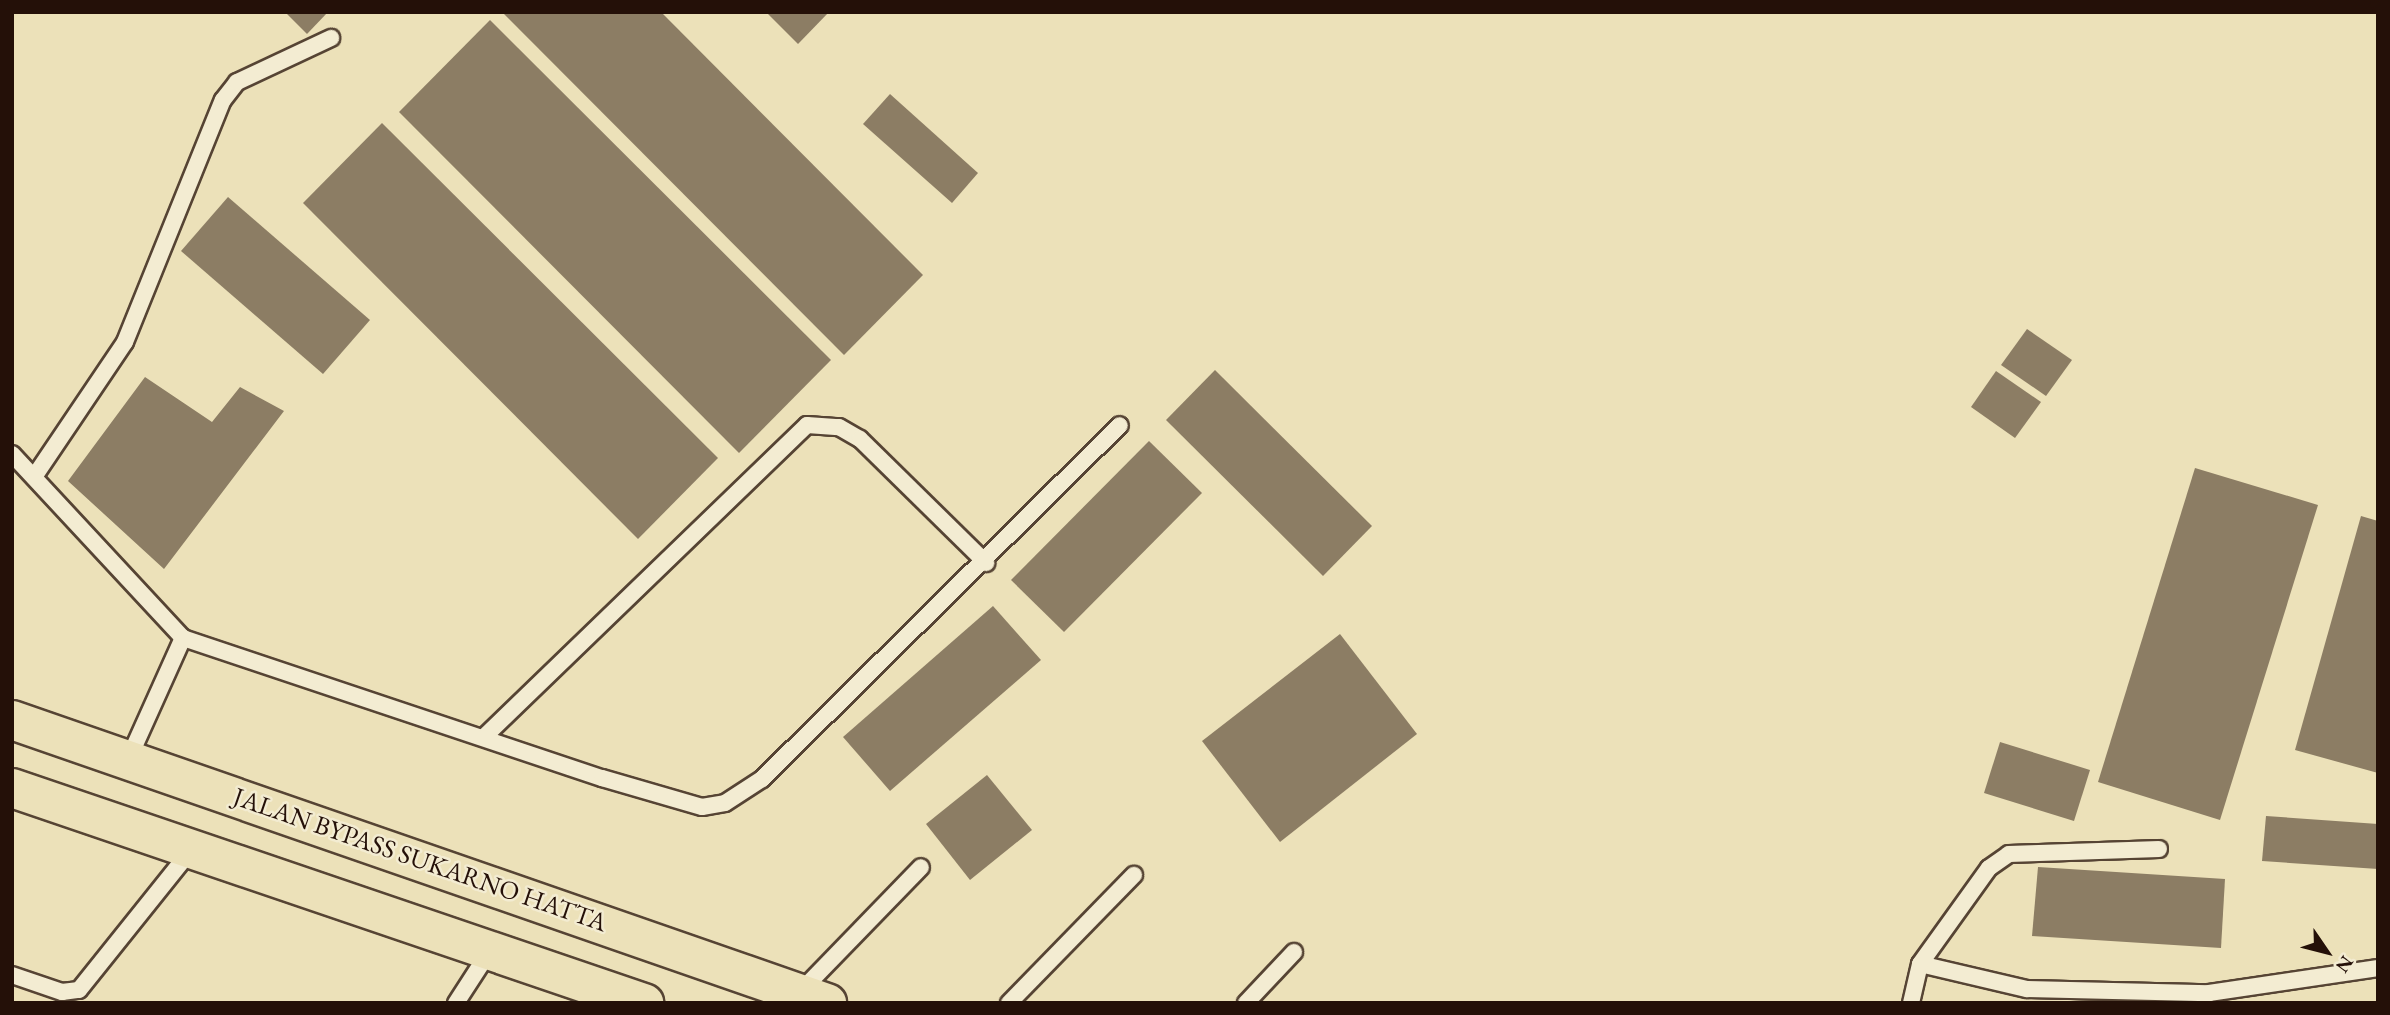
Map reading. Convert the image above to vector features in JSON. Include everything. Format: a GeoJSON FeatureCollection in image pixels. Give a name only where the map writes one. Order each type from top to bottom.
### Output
{"type":"FeatureCollection","features":[{"type":"Feature","properties":{"kind":"highway","name":"JALAN BYPASS SUKARNO HATTA"},"geometry":{"type":"LineString","coordinates":[[12,720],[129,758],[813,998]]}},
{"type":"Feature","properties":{"kind":"highway"},"geometry":{"type":"LineString","coordinates":[[12,788],[645,1003]]}},
{"type":"Feature","properties":{"kind":"lane"},"geometry":{"type":"LineString","coordinates":[[34,477],[125,342],[223,100],[237,82],[331,38]]}},
{"type":"Feature","properties":{"kind":"lane"},"geometry":{"type":"LineString","coordinates":[[484,737],[807,425],[839,427],[860,439],[986,563]]}},
{"type":"Feature","properties":{"kind":"lane"},"geometry":{"type":"LineString","coordinates":[[12,454],[183,638],[702,807],[725,803],[762,779],[986,563],[1120,425]]}},
{"type":"Feature","properties":{"kind":"lane"},"geometry":{"type":"LineString","coordinates":[[129,758],[183,638]]}},
{"type":"Feature","properties":{"kind":"lane"},"geometry":{"type":"LineString","coordinates":[[12,975],[62,992],[79,990],[192,849]]}},
{"type":"Feature","properties":{"kind":"lane"},"geometry":{"type":"LineString","coordinates":[[1911,1003],[1920,964],[1989,868],[2009,854],[2160,849]]}},
{"type":"Feature","properties":{"kind":"lane"},"geometry":{"type":"LineString","coordinates":[[813,998],[921,867]]}},
{"type":"Feature","properties":{"kind":"lane"},"geometry":{"type":"LineString","coordinates":[[1009,1003],[1134,875]]}},
{"type":"Feature","properties":{"kind":"lane"},"geometry":{"type":"LineString","coordinates":[[456,1003],[491,950]]}},
{"type":"Feature","properties":{"kind":"lane"},"geometry":{"type":"LineString","coordinates":[[1246,1003],[1294,952]]}},
{"type":"Feature","properties":{"kind":"lane"},"geometry":{"type":"LineString","coordinates":[[1920,964],[2027,989],[2209,993],[2378,968]]}},
{"type":"Feature","properties":{"kind":"building"},"geometry":{"type":"Polygon","coordinates":[[[285,12],[328,12],[307,34],[285,12]]]}},
{"type":"Feature","properties":{"kind":"building"},"geometry":{"type":"Polygon","coordinates":[[[502,12],[661,12],[923,275],[844,355],[502,12]]]}},
{"type":"Feature","properties":{"kind":"building"},"geometry":{"type":"Polygon","coordinates":[[[766,12],[829,12],[798,44],[766,12]]]}},
{"type":"Feature","properties":{"kind":"building"},"geometry":{"type":"Polygon","coordinates":[[[490,20],[831,360],[739,453],[399,112],[490,20]]]}},
{"type":"Feature","properties":{"kind":"building"},"geometry":{"type":"Polygon","coordinates":[[[890,94],[978,173],[952,203],[863,124],[890,94]]]}},
{"type":"Feature","properties":{"kind":"building"},"geometry":{"type":"Polygon","coordinates":[[[382,123],[718,458],[638,539],[303,203],[382,123]]]}},
{"type":"Feature","properties":{"kind":"building"},"geometry":{"type":"Polygon","coordinates":[[[228,197],[370,320],[323,374],[181,251],[228,197]]]}},
{"type":"Feature","properties":{"kind":"building"},"geometry":{"type":"Polygon","coordinates":[[[2027,329],[2072,360],[2046,396],[2001,365],[2027,329]]]}},
{"type":"Feature","properties":{"kind":"building"},"geometry":{"type":"Polygon","coordinates":[[[1215,370],[1372,526],[1323,576],[1166,420],[1215,370]]]}},
{"type":"Feature","properties":{"kind":"building"},"geometry":{"type":"Polygon","coordinates":[[[1996,371],[2041,402],[2015,438],[1971,407],[1996,371]]]}},
{"type":"Feature","properties":{"kind":"building"},"geometry":{"type":"Polygon","coordinates":[[[145,377],[212,422],[240,387],[284,411],[164,569],[68,481],[145,377]]]}},
{"type":"Feature","properties":{"kind":"building"},"geometry":{"type":"Polygon","coordinates":[[[1149,441],[1202,493],[1064,632],[1011,580],[1149,441]]]}},
{"type":"Feature","properties":{"kind":"building"},"geometry":{"type":"Polygon","coordinates":[[[2195,468],[2318,505],[2220,820],[2098,782],[2195,468]]]}},
{"type":"Feature","properties":{"kind":"building"},"geometry":{"type":"Polygon","coordinates":[[[2361,516],[2378,521],[2378,773],[2295,750],[2361,516]]]}},
{"type":"Feature","properties":{"kind":"building"},"geometry":{"type":"Polygon","coordinates":[[[993,606],[1041,660],[890,791],[843,737],[993,606]]]}},
{"type":"Feature","properties":{"kind":"building"},"geometry":{"type":"Polygon","coordinates":[[[1340,634],[1417,734],[1280,842],[1202,741],[1340,634]]]}},
{"type":"Feature","properties":{"kind":"building"},"geometry":{"type":"Polygon","coordinates":[[[2000,742],[2090,770],[2074,821],[1984,793],[2000,742]]]}},
{"type":"Feature","properties":{"kind":"building"},"geometry":{"type":"Polygon","coordinates":[[[987,775],[1032,830],[970,880],[926,824],[987,775]]]}},
{"type":"Feature","properties":{"kind":"building"},"geometry":{"type":"Polygon","coordinates":[[[2266,816],[2378,824],[2378,869],[2262,861],[2266,816]]]}},
{"type":"Feature","properties":{"kind":"building"},"geometry":{"type":"Polygon","coordinates":[[[2038,867],[2225,879],[2221,948],[2032,936],[2038,867]]]}}]}
